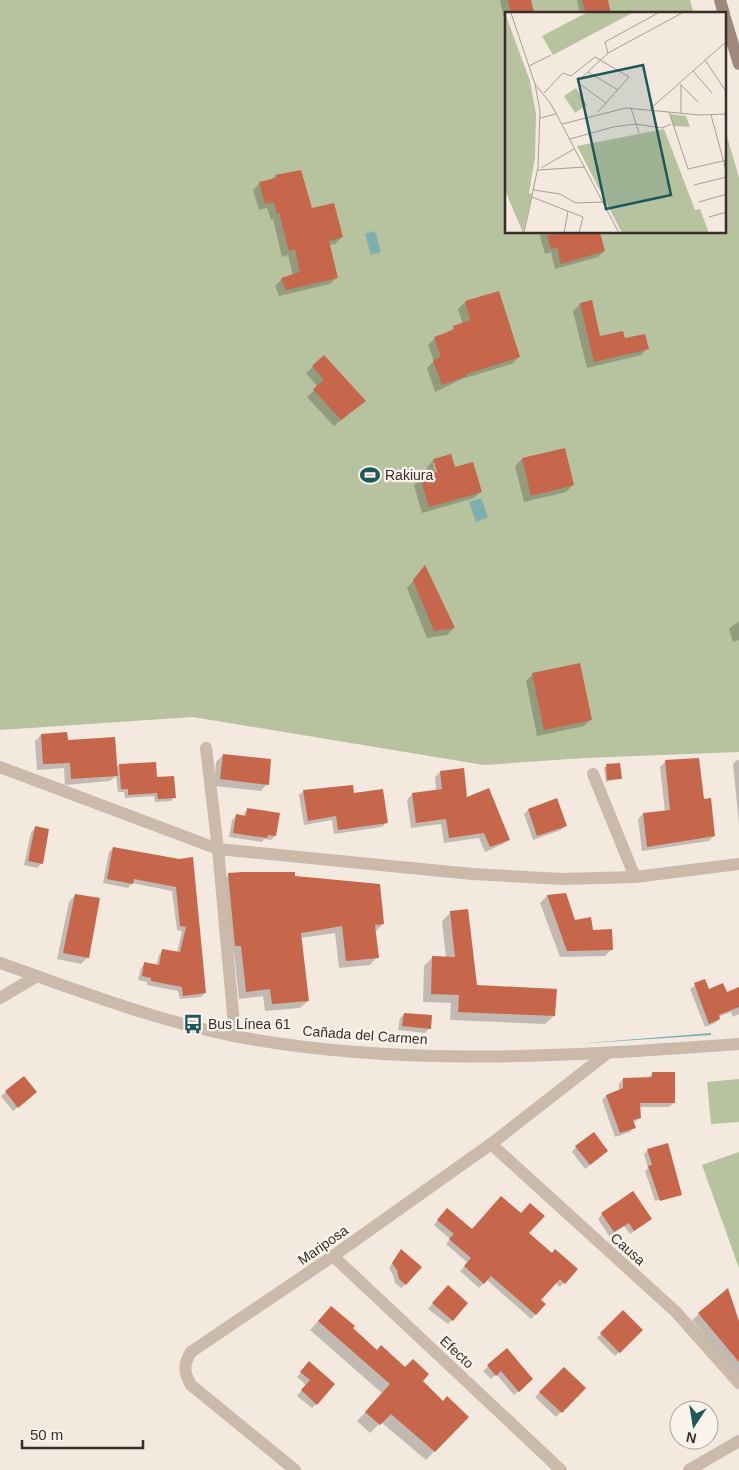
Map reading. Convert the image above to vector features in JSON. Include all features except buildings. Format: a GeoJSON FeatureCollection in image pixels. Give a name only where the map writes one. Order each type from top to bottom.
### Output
{"type":"FeatureCollection","features":[{"type":"Feature","properties":{"kind":"main road"},"geometry":{"type":"LineString","coordinates":[[726,21],[739,64]]}},
{"type":"Feature","properties":{"kind":"street"},"geometry":{"type":"LineString","coordinates":[[206,748],[218,849],[235,1036]]}},
{"type":"Feature","properties":{"kind":"street"},"geometry":{"type":"LineString","coordinates":[[0,767],[218,849],[472,874],[562,879],[635,876],[739,864]]}},
{"type":"Feature","properties":{"kind":"street"},"geometry":{"type":"LineString","coordinates":[[593,774],[635,876]]}},
{"type":"Feature","properties":{"kind":"street","name":"Cañada del Carmen"},"geometry":{"type":"LineString","coordinates":[[0,963],[152,1015],[235,1036],[348,1052],[505,1056],[605,1054],[739,1044]]}},
{"type":"Feature","properties":{"kind":"street"},"geometry":{"type":"LineString","coordinates":[[0,998],[36,976]]}},
{"type":"Feature","properties":{"kind":"street","name":"Mariposa"},"geometry":{"type":"LineString","coordinates":[[295,1470],[191,1385],[185,1376],[184,1368],[190,1352],[333,1256],[491,1144],[605,1054]]}},
{"type":"Feature","properties":{"kind":"street","name":"Causa"},"geometry":{"type":"LineString","coordinates":[[491,1144],[676,1312],[739,1383]]}},
{"type":"Feature","properties":{"kind":"street","name":"Efecto"},"geometry":{"type":"LineString","coordinates":[[333,1256],[561,1470]]}},
{"type":"Feature","properties":{"kind":"street"},"geometry":{"type":"LineString","coordinates":[[688,1470],[739,1441]]}},
{"type":"Feature","properties":{"kind":"green space","name":"Rakiura"},"geometry":{"type":"Polygon","coordinates":[[[0,0],[690,0],[693,12],[505,12],[505,234],[726,234],[726,132],[739,178],[739,752],[584,758],[484,765],[193,717],[0,730],[0,0]]]}},
{"type":"Feature","properties":{"kind":"green space"},"geometry":{"type":"Polygon","coordinates":[[[739,1079],[739,1122],[711,1124],[707,1082],[739,1079]]]}},
{"type":"Feature","properties":{"kind":"green space"},"geometry":{"type":"Polygon","coordinates":[[[739,1152],[739,1268],[702,1165],[739,1152]]]}},
{"type":"Feature","properties":{"kind":"water"},"geometry":{"type":"Polygon","coordinates":[[[375,231],[381,252],[371,255],[365,234],[375,231]]]}},
{"type":"Feature","properties":{"kind":"water"},"geometry":{"type":"Polygon","coordinates":[[[481,498],[488,517],[476,522],[469,502],[481,498]]]}},
{"type":"Feature","properties":{"kind":"water"},"geometry":{"type":"Polygon","coordinates":[[[711,1033],[711,1035],[575,1044],[711,1033]]]}},
{"type":"Feature","properties":{"kind":"place","name":"Rakiura"},"geometry":{"type":"Point","coordinates":[370,475]}},
{"type":"Feature","properties":{"kind":"place","name":"Bus Línea 61"},"geometry":{"type":"Point","coordinates":[193,1024]}}]}
